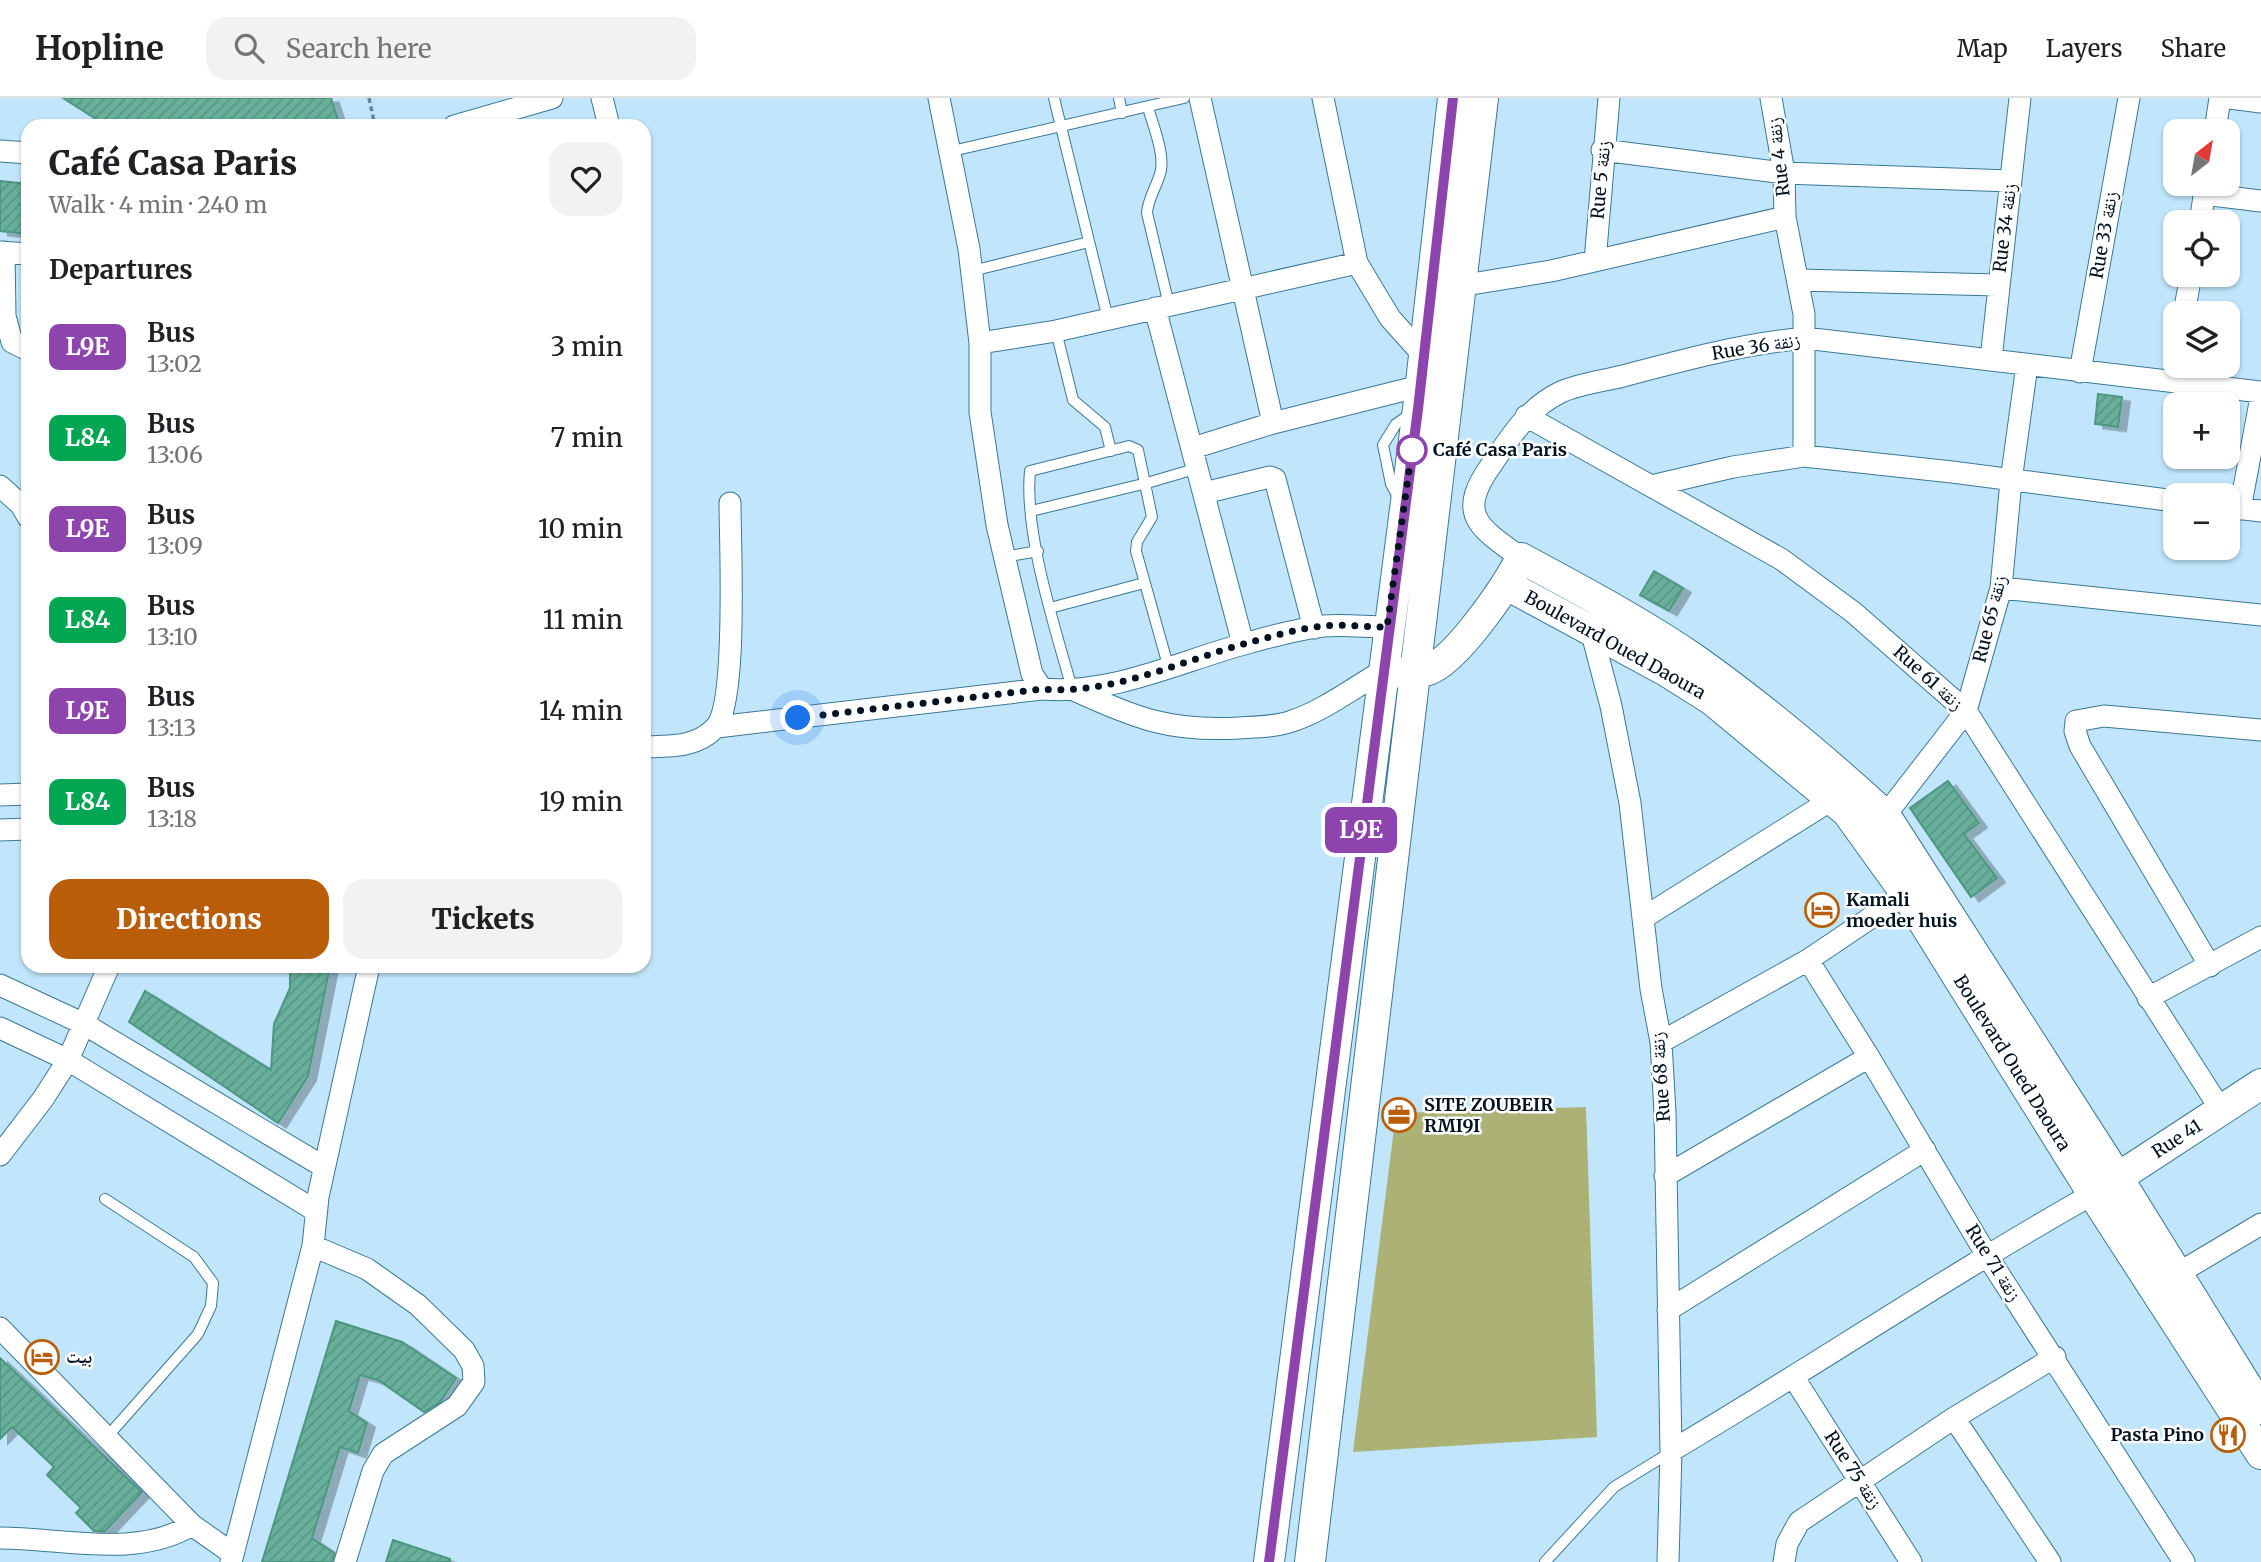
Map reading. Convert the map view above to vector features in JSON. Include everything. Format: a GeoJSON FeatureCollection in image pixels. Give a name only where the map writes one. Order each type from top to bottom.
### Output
{"type":"FeatureCollection","features":[{"type":"Feature","properties":{"kind":"main road"},"geometry":{"type":"LineString","coordinates":[[1269,1562],[1381,672],[1419,398],[1453,98]]}},
{"type":"Feature","properties":{"kind":"main road"},"geometry":{"type":"LineString","coordinates":[[1310,1562],[1458,286],[1483,98]]}},
{"type":"Feature","properties":{"kind":"main road","name":"Boulevard Oued Daoura"},"geometry":{"type":"LineString","coordinates":[[2261,1409],[2118,1178],[1885,815],[1758,706],[1694,659],[1521,558],[1507,585],[1712,700],[1833,799],[1868,839],[1906,894],[2093,1194],[2261,1454]]}},
{"type":"Feature","properties":{"kind":"main road"},"geometry":{"type":"LineString","coordinates":[[1381,672],[1413,673],[1430,670],[1448,657],[1507,585]]}},
{"type":"Feature","properties":{"kind":"main road","name":"Rue 41"},"geometry":{"type":"LineString","coordinates":[[2093,1194],[2261,1084]]}},
{"type":"Feature","properties":{"kind":"street"},"geometry":{"type":"LineString","coordinates":[[478,119],[552,98]]}},
{"type":"Feature","properties":{"kind":"street"},"geometry":{"type":"LineString","coordinates":[[602,98],[607,119]]}},
{"type":"Feature","properties":{"kind":"street"},"geometry":{"type":"LineString","coordinates":[[939,98],[972,271],[980,343],[980,412],[1004,557],[1032,674],[1042,689]]}},
{"type":"Feature","properties":{"kind":"street"},"geometry":{"type":"LineString","coordinates":[[1200,98],[1273,423]]}},
{"type":"Feature","properties":{"kind":"street"},"geometry":{"type":"LineString","coordinates":[[1323,98],[1357,263],[1390,318],[1424,356]]}},
{"type":"Feature","properties":{"kind":"street","name":"Rue 5 زنقة"},"geometry":{"type":"LineString","coordinates":[[1595,261],[1602,150],[1609,98]]}},
{"type":"Feature","properties":{"kind":"street","name":"Rue 4 زنقة"},"geometry":{"type":"LineString","coordinates":[[1771,98],[1784,173],[1784,217],[1798,280],[1805,338],[1804,456]]}},
{"type":"Feature","properties":{"kind":"street","name":"Rue 34 زنقة"},"geometry":{"type":"LineString","coordinates":[[1991,359],[2020,98]]}},
{"type":"Feature","properties":{"kind":"street","name":"Rue 33 زنقة"},"geometry":{"type":"LineString","coordinates":[[2080,372],[2129,98]]}},
{"type":"Feature","properties":{"kind":"street"},"geometry":{"type":"LineString","coordinates":[[2217,119],[2220,98]]}},
{"type":"Feature","properties":{"kind":"street"},"geometry":{"type":"LineString","coordinates":[[2230,98],[2261,102]]}},
{"type":"Feature","properties":{"kind":"street"},"geometry":{"type":"LineString","coordinates":[[1602,150],[1784,173],[2011,181]]}},
{"type":"Feature","properties":{"kind":"street"},"geometry":{"type":"LineString","coordinates":[[0,151],[21,152]]}},
{"type":"Feature","properties":{"kind":"street"},"geometry":{"type":"LineString","coordinates":[[2238,196],[2261,201]]}},
{"type":"Feature","properties":{"kind":"street"},"geometry":{"type":"LineString","coordinates":[[1458,286],[1595,261],[1784,217]]}},
{"type":"Feature","properties":{"kind":"street"},"geometry":{"type":"LineString","coordinates":[[21,253],[2,252],[9,329],[12,342],[21,347]]}},
{"type":"Feature","properties":{"kind":"street"},"geometry":{"type":"LineString","coordinates":[[980,343],[1056,331],[1357,263]]}},
{"type":"Feature","properties":{"kind":"street"},"geometry":{"type":"LineString","coordinates":[[1798,280],[1998,285]]}},
{"type":"Feature","properties":{"kind":"street"},"geometry":{"type":"LineString","coordinates":[[1162,306],[1204,492],[1243,644]]}},
{"type":"Feature","properties":{"kind":"street","name":"Rue 36 زنقة"},"geometry":{"type":"LineString","coordinates":[[1521,558],[1483,531],[1474,519],[1472,503],[1480,480],[1526,416],[1561,392],[1766,342],[1805,338],[2080,372],[2163,374]]}},
{"type":"Feature","properties":{"kind":"street","name":"Rue 65 زنقة"},"geometry":{"type":"LineString","coordinates":[[1868,839],[1966,711],[2001,589],[2011,481],[2027,365]]}},
{"type":"Feature","properties":{"kind":"street","name":"Rue 36 زنقة"},"geometry":{"type":"LineString","coordinates":[[2191,378],[2261,394]]}},
{"type":"Feature","properties":{"kind":"street"},"geometry":{"type":"LineString","coordinates":[[2240,483],[2261,394]]}},
{"type":"Feature","properties":{"kind":"street"},"geometry":{"type":"LineString","coordinates":[[1196,458],[1273,423],[1419,398]]}},
{"type":"Feature","properties":{"kind":"street","name":"Rue 61 زنقة"},"geometry":{"type":"LineString","coordinates":[[1526,416],[1781,559],[1853,612],[1966,711],[2221,1110]]}},
{"type":"Feature","properties":{"kind":"street"},"geometry":{"type":"LineString","coordinates":[[1651,486],[1733,467],[1804,456],[2163,500]]}},
{"type":"Feature","properties":{"kind":"street"},"geometry":{"type":"LineString","coordinates":[[1204,492],[1270,477],[1275,479],[1314,628]]}},
{"type":"Feature","properties":{"kind":"street"},"geometry":{"type":"LineString","coordinates":[[0,486],[21,505]]}},
{"type":"Feature","properties":{"kind":"street"},"geometry":{"type":"LineString","coordinates":[[717,727],[729,688],[730,503]]}},
{"type":"Feature","properties":{"kind":"street"},"geometry":{"type":"LineString","coordinates":[[2240,509],[2261,512]]}},
{"type":"Feature","properties":{"kind":"street"},"geometry":{"type":"LineString","coordinates":[[2001,589],[2261,615]]}},
{"type":"Feature","properties":{"kind":"street","name":"Rue 68 زنقة"},"geometry":{"type":"LineString","coordinates":[[1595,599],[1591,630],[1612,706],[1630,803],[1661,1042],[1671,1451],[1668,1562]]}},
{"type":"Feature","properties":{"kind":"street"},"geometry":{"type":"LineString","coordinates":[[651,747],[690,745],[717,727],[1042,689],[1107,685],[1169,669],[1243,644],[1314,628],[1387,627]]}},
{"type":"Feature","properties":{"kind":"street"},"geometry":{"type":"LineString","coordinates":[[1072,689],[1125,713],[1163,725],[1200,730],[1256,727],[1292,722],[1381,672]]}},
{"type":"Feature","properties":{"kind":"street"},"geometry":{"type":"LineString","coordinates":[[2210,966],[2080,746],[2075,731],[2076,721],[2104,716],[2261,730]]}},
{"type":"Feature","properties":{"kind":"street"},"geometry":{"type":"LineString","coordinates":[[0,796],[21,794]]}},
{"type":"Feature","properties":{"kind":"street"},"geometry":{"type":"LineString","coordinates":[[1643,918],[1833,799]]}},
{"type":"Feature","properties":{"kind":"street"},"geometry":{"type":"LineString","coordinates":[[0,830],[21,829]]}},
{"type":"Feature","properties":{"kind":"street"},"geometry":{"type":"LineString","coordinates":[[1661,1042],[1808,960],[1906,894]]}},
{"type":"Feature","properties":{"kind":"street"},"geometry":{"type":"LineString","coordinates":[[2148,998],[2261,937]]}},
{"type":"Feature","properties":{"kind":"street","name":"Rue 71 زنقة"},"geometry":{"type":"LineString","coordinates":[[1808,960],[1870,1057],[1986,1254],[2055,1357],[2184,1562]]}},
{"type":"Feature","properties":{"kind":"street"},"geometry":{"type":"LineString","coordinates":[[0,1155],[43,1099],[68,1060],[106,973]]}},
{"type":"Feature","properties":{"kind":"street"},"geometry":{"type":"LineString","coordinates":[[0,1328],[192,1525],[232,1558],[313,1246],[324,1167],[367,973]]}},
{"type":"Feature","properties":{"kind":"street"},"geometry":{"type":"LineString","coordinates":[[0,985],[85,1024],[324,1167]]}},
{"type":"Feature","properties":{"kind":"street"},"geometry":{"type":"LineString","coordinates":[[0,1028],[68,1060],[316,1211]]}},
{"type":"Feature","properties":{"kind":"street"},"geometry":{"type":"LineString","coordinates":[[1665,1177],[1870,1057]]}},
{"type":"Feature","properties":{"kind":"street"},"geometry":{"type":"LineString","coordinates":[[1668,1310],[1924,1150]]}},
{"type":"Feature","properties":{"kind":"street"},"geometry":{"type":"LineString","coordinates":[[1671,1451],[1794,1378],[1986,1254],[2093,1194]]}},
{"type":"Feature","properties":{"kind":"street"},"geometry":{"type":"LineString","coordinates":[[2177,1274],[2261,1224]]}},
{"type":"Feature","properties":{"kind":"street"},"geometry":{"type":"LineString","coordinates":[[313,1246],[367,1269],[418,1305],[464,1350],[474,1366],[474,1382],[457,1406],[383,1454],[373,1471],[345,1562]]}},
{"type":"Feature","properties":{"kind":"street"},"geometry":{"type":"LineString","coordinates":[[1784,1562],[1787,1544],[1799,1522],[1954,1418],[2055,1357]]}},
{"type":"Feature","properties":{"kind":"street","name":"Rue 75 زنقة"},"geometry":{"type":"LineString","coordinates":[[1794,1378],[1861,1479],[1911,1562]]}},
{"type":"Feature","properties":{"kind":"street"},"geometry":{"type":"LineString","coordinates":[[1954,1418],[2050,1562]]}},
{"type":"Feature","properties":{"kind":"street"},"geometry":{"type":"LineString","coordinates":[[0,1538],[142,1544],[171,1538],[192,1525]]}},
{"type":"Feature","properties":{"kind":"lane"},"geometry":{"type":"LineString","coordinates":[[1054,98],[1108,319]]}},
{"type":"Feature","properties":{"kind":"lane"},"geometry":{"type":"LineString","coordinates":[[1119,98],[1122,113]]}},
{"type":"Feature","properties":{"kind":"lane"},"geometry":{"type":"LineString","coordinates":[[951,151],[1184,98]]}},
{"type":"Feature","properties":{"kind":"lane"},"geometry":{"type":"LineString","coordinates":[[1148,107],[1161,162],[1147,213],[1162,306]]}},
{"type":"Feature","properties":{"kind":"lane"},"geometry":{"type":"LineString","coordinates":[[972,271],[1089,243]]}},
{"type":"Feature","properties":{"kind":"lane"},"geometry":{"type":"LineString","coordinates":[[1056,331],[1073,400],[1105,427],[1111,451]]}},
{"type":"Feature","properties":{"kind":"lane"},"geometry":{"type":"LineString","coordinates":[[1072,689],[1038,551],[1031,511],[1030,471],[1134,446],[1147,484],[1152,517],[1137,542],[1136,551],[1169,669]]}},
{"type":"Feature","properties":{"kind":"lane"},"geometry":{"type":"LineString","coordinates":[[1031,511],[1147,484],[1196,458]]}},
{"type":"Feature","properties":{"kind":"lane"},"geometry":{"type":"LineString","coordinates":[[1004,557],[1038,551]]}},
{"type":"Feature","properties":{"kind":"lane"},"geometry":{"type":"LineString","coordinates":[[1050,608],[1144,583]]}},
{"type":"Feature","properties":{"kind":"lane"},"geometry":{"type":"LineString","coordinates":[[105,1199],[194,1257],[213,1283],[211,1306],[198,1334],[107,1437]]}},
{"type":"Feature","properties":{"kind":"lane"},"geometry":{"type":"LineString","coordinates":[[1545,1562],[1614,1487],[1671,1451]]}},
{"type":"Feature","properties":{"kind":"path"},"geometry":{"type":"LineString","coordinates":[[369,98],[374,119]]}},
{"type":"Feature","properties":{"kind":"green space"},"geometry":{"type":"Polygon","coordinates":[[[1586,1107],[1597,1437],[1353,1452],[1396,1113],[1586,1107]]]}},
{"type":"Feature","properties":{"kind":"building"},"geometry":{"type":"Polygon","coordinates":[[[63,98],[331,98],[338,119],[115,119],[96,119],[63,98]]]}},
{"type":"Feature","properties":{"kind":"building"},"geometry":{"type":"Polygon","coordinates":[[[0,181],[21,183],[21,233],[0,231],[0,181]]]}},
{"type":"Feature","properties":{"kind":"building"},"geometry":{"type":"Polygon","coordinates":[[[2098,394],[2122,397],[2118,427],[2095,424],[2098,394]]]}},
{"type":"Feature","properties":{"kind":"building"},"geometry":{"type":"Polygon","coordinates":[[[1654,571],[1683,588],[1669,611],[1640,595],[1654,571]]]}},
{"type":"Feature","properties":{"kind":"building"},"geometry":{"type":"Polygon","coordinates":[[[1948,781],[1979,823],[1964,834],[1997,878],[1971,897],[1910,808],[1948,781]]]}},
{"type":"Feature","properties":{"kind":"building"},"geometry":{"type":"Polygon","coordinates":[[[290,973],[329,973],[308,1076],[278,1123],[129,1022],[145,991],[271,1070],[274,1024],[290,988],[290,973]]]}},
{"type":"Feature","properties":{"kind":"building"},"geometry":{"type":"Polygon","coordinates":[[[336,1321],[402,1342],[456,1378],[440,1402],[424,1412],[378,1380],[360,1375],[349,1411],[367,1423],[358,1453],[340,1447],[312,1538],[334,1553],[332,1562],[262,1562],[336,1321]]]}},
{"type":"Feature","properties":{"kind":"building"},"geometry":{"type":"Polygon","coordinates":[[[0,1358],[142,1492],[105,1531],[94,1531],[76,1513],[81,1508],[47,1475],[54,1467],[12,1427],[0,1439],[0,1358]]]}},
{"type":"Feature","properties":{"kind":"building"},"geometry":{"type":"Polygon","coordinates":[[[393,1540],[450,1559],[450,1562],[386,1562],[393,1540]]]}},
{"type":"Feature","properties":{"kind":"bus line","name":"L9E"},"geometry":{"type":"LineString","coordinates":[[1269,1562],[1387,627],[1418,409],[1453,98]]}},
{"type":"Feature","properties":{"kind":"place","name":"Café Casa Paris"},"geometry":{"type":"Point","coordinates":[1412,450]}},
{"type":"Feature","properties":{"kind":"place","name":"Kamali moeder huis"},"geometry":{"type":"Point","coordinates":[1822,910]}},
{"type":"Feature","properties":{"kind":"place","name":"SITE ZOUBEIR RMI9I"},"geometry":{"type":"Point","coordinates":[1399,1115]}},
{"type":"Feature","properties":{"kind":"place","name":"بيت"},"geometry":{"type":"Point","coordinates":[42,1357]}},
{"type":"Feature","properties":{"kind":"place","name":"Pasta Pino"},"geometry":{"type":"Point","coordinates":[2228,1435]}},
{"type":"Feature","properties":{"kind":"route"},"geometry":{"type":"LineString","coordinates":[[798,718],[1042,689],[1060,690],[1107,685],[1169,669],[1243,644],[1323,626],[1387,627],[1412,450]]}}]}
